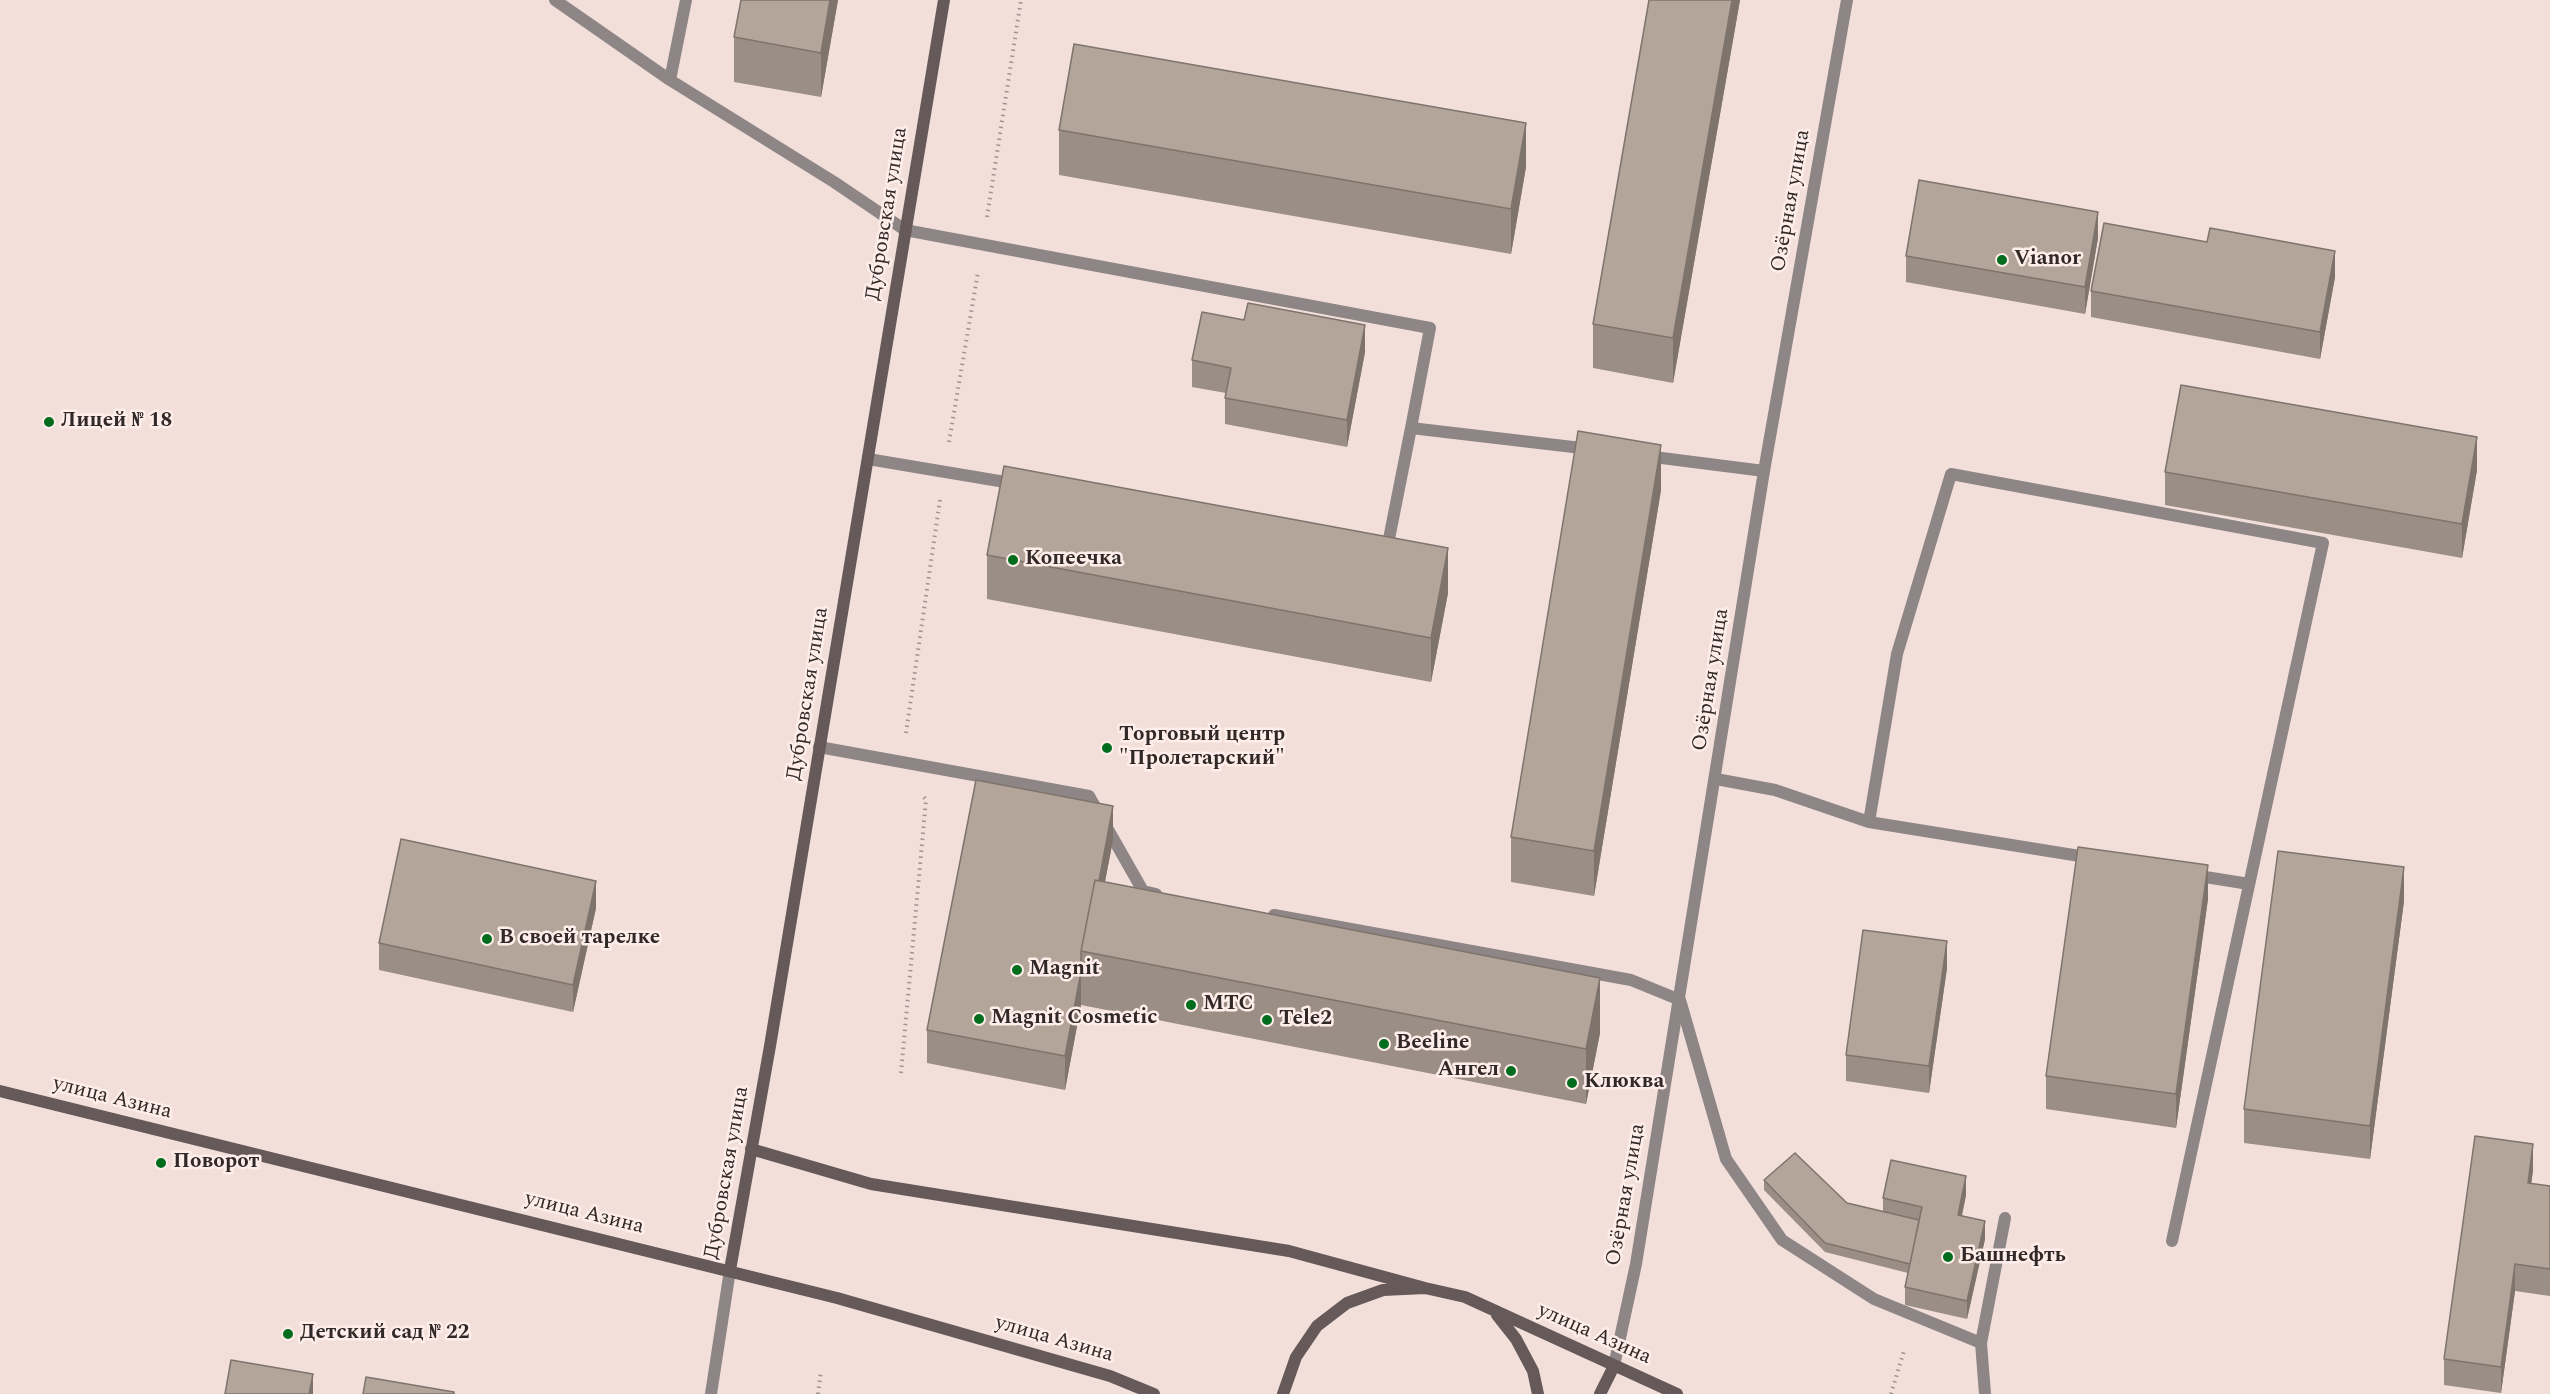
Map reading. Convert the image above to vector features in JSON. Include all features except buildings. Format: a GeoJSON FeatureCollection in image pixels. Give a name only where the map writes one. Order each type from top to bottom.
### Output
{"type":"FeatureCollection","features":[{"type":"Feature","properties":{"kind":"main road","name":"Дубровская улица"},"geometry":{"type":"LineString","coordinates":[[730,1270],[944,0]]}},
{"type":"Feature","properties":{"kind":"main road","name":"улица Азина"},"geometry":{"type":"LineString","coordinates":[[0,1091],[730,1270],[1110,1376],[1154,1394]]}},
{"type":"Feature","properties":{"kind":"main road"},"geometry":{"type":"LineString","coordinates":[[752,1149],[871,1184],[1289,1251],[1425,1288]]}},
{"type":"Feature","properties":{"kind":"main road"},"geometry":{"type":"LineString","coordinates":[[1283,1394],[1296,1357],[1317,1326],[1347,1303],[1383,1290],[1425,1288]]}},
{"type":"Feature","properties":{"kind":"main road","name":"улица Азина"},"geometry":{"type":"LineString","coordinates":[[1425,1288],[1465,1297],[1677,1394]]}},
{"type":"Feature","properties":{"kind":"main road"},"geometry":{"type":"LineString","coordinates":[[1494,1312],[1516,1339],[1533,1371],[1538,1394]]}},
{"type":"Feature","properties":{"kind":"main road"},"geometry":{"type":"LineString","coordinates":[[1600,1394],[1614,1366]]}},
{"type":"Feature","properties":{"kind":"street"},"geometry":{"type":"LineString","coordinates":[[555,0],[670,80],[834,182],[905,230],[1430,328],[1388,549],[1376,547]]}},
{"type":"Feature","properties":{"kind":"street"},"geometry":{"type":"LineString","coordinates":[[670,80],[686,0]]}},
{"type":"Feature","properties":{"kind":"street","name":"Озёрная улица"},"geometry":{"type":"LineString","coordinates":[[1614,1366],[1636,1264],[1764,471],[1847,0]]}},
{"type":"Feature","properties":{"kind":"street"},"geometry":{"type":"LineString","coordinates":[[1411,428],[1598,450]]}},
{"type":"Feature","properties":{"kind":"street"},"geometry":{"type":"LineString","coordinates":[[1632,455],[1764,471]]}},
{"type":"Feature","properties":{"kind":"street"},"geometry":{"type":"LineString","coordinates":[[868,459],[1025,485]]}},
{"type":"Feature","properties":{"kind":"street"},"geometry":{"type":"LineString","coordinates":[[1869,822],[1897,654],[1951,474],[2323,543],[2172,1241]]}},
{"type":"Feature","properties":{"kind":"street"},"geometry":{"type":"LineString","coordinates":[[819,747],[1089,796],[1143,891],[1166,895]]}},
{"type":"Feature","properties":{"kind":"street"},"geometry":{"type":"LineString","coordinates":[[1716,779],[1775,790],[1869,822],[2099,859]]}},
{"type":"Feature","properties":{"kind":"street"},"geometry":{"type":"LineString","coordinates":[[2180,873],[2249,884]]}},
{"type":"Feature","properties":{"kind":"street"},"geometry":{"type":"LineString","coordinates":[[1259,912],[1631,980],[1680,1000],[1726,1159],[1782,1240],[1874,1299],[1981,1343]]}},
{"type":"Feature","properties":{"kind":"street"},"geometry":{"type":"LineString","coordinates":[[1984,1394],[1981,1343],[2005,1218]]}},
{"type":"Feature","properties":{"kind":"street","name":"Дубровская улица"},"geometry":{"type":"LineString","coordinates":[[711,1394],[730,1270]]}},
{"type":"Feature","properties":{"kind":"path"},"geometry":{"type":"LineString","coordinates":[[901,1073],[926,800],[901,763],[944,471],[1021,0]]}},
{"type":"Feature","properties":{"kind":"path"},"geometry":{"type":"LineString","coordinates":[[1891,1394],[1904,1351]]}},
{"type":"Feature","properties":{"kind":"path"},"geometry":{"type":"LineString","coordinates":[[818,1394],[821,1371]]}},
{"type":"Feature","properties":{"kind":"place","name":"Vianor"},"geometry":{"type":"Point","coordinates":[2002,260]}},
{"type":"Feature","properties":{"kind":"place","name":"Лицей № 18"},"geometry":{"type":"Point","coordinates":[49,422]}},
{"type":"Feature","properties":{"kind":"place","name":"Копеечка"},"geometry":{"type":"Point","coordinates":[1013,560]}},
{"type":"Feature","properties":{"kind":"place","name":"Торговый центр \"Пролетарский\""},"geometry":{"type":"Point","coordinates":[1107,748]}},
{"type":"Feature","properties":{"kind":"place","name":"В своей тарелке"},"geometry":{"type":"Point","coordinates":[487,939]}},
{"type":"Feature","properties":{"kind":"place","name":"Magnit"},"geometry":{"type":"Point","coordinates":[1017,970]}},
{"type":"Feature","properties":{"kind":"place","name":"МТС"},"geometry":{"type":"Point","coordinates":[1191,1005]}},
{"type":"Feature","properties":{"kind":"place","name":"Magnit Cosmetic"},"geometry":{"type":"Point","coordinates":[979,1019]}},
{"type":"Feature","properties":{"kind":"place","name":"Tele2"},"geometry":{"type":"Point","coordinates":[1267,1020]}},
{"type":"Feature","properties":{"kind":"place","name":"Beeline"},"geometry":{"type":"Point","coordinates":[1384,1044]}},
{"type":"Feature","properties":{"kind":"place","name":"Ангел"},"geometry":{"type":"Point","coordinates":[1511,1071]}},
{"type":"Feature","properties":{"kind":"place","name":"Клюква"},"geometry":{"type":"Point","coordinates":[1572,1083]}},
{"type":"Feature","properties":{"kind":"place","name":"Поворот"},"geometry":{"type":"Point","coordinates":[161,1163]}},
{"type":"Feature","properties":{"kind":"place","name":"Башнефть"},"geometry":{"type":"Point","coordinates":[1948,1257]}},
{"type":"Feature","properties":{"kind":"place","name":"Детский сад № 22"},"geometry":{"type":"Point","coordinates":[288,1334]}}]}
